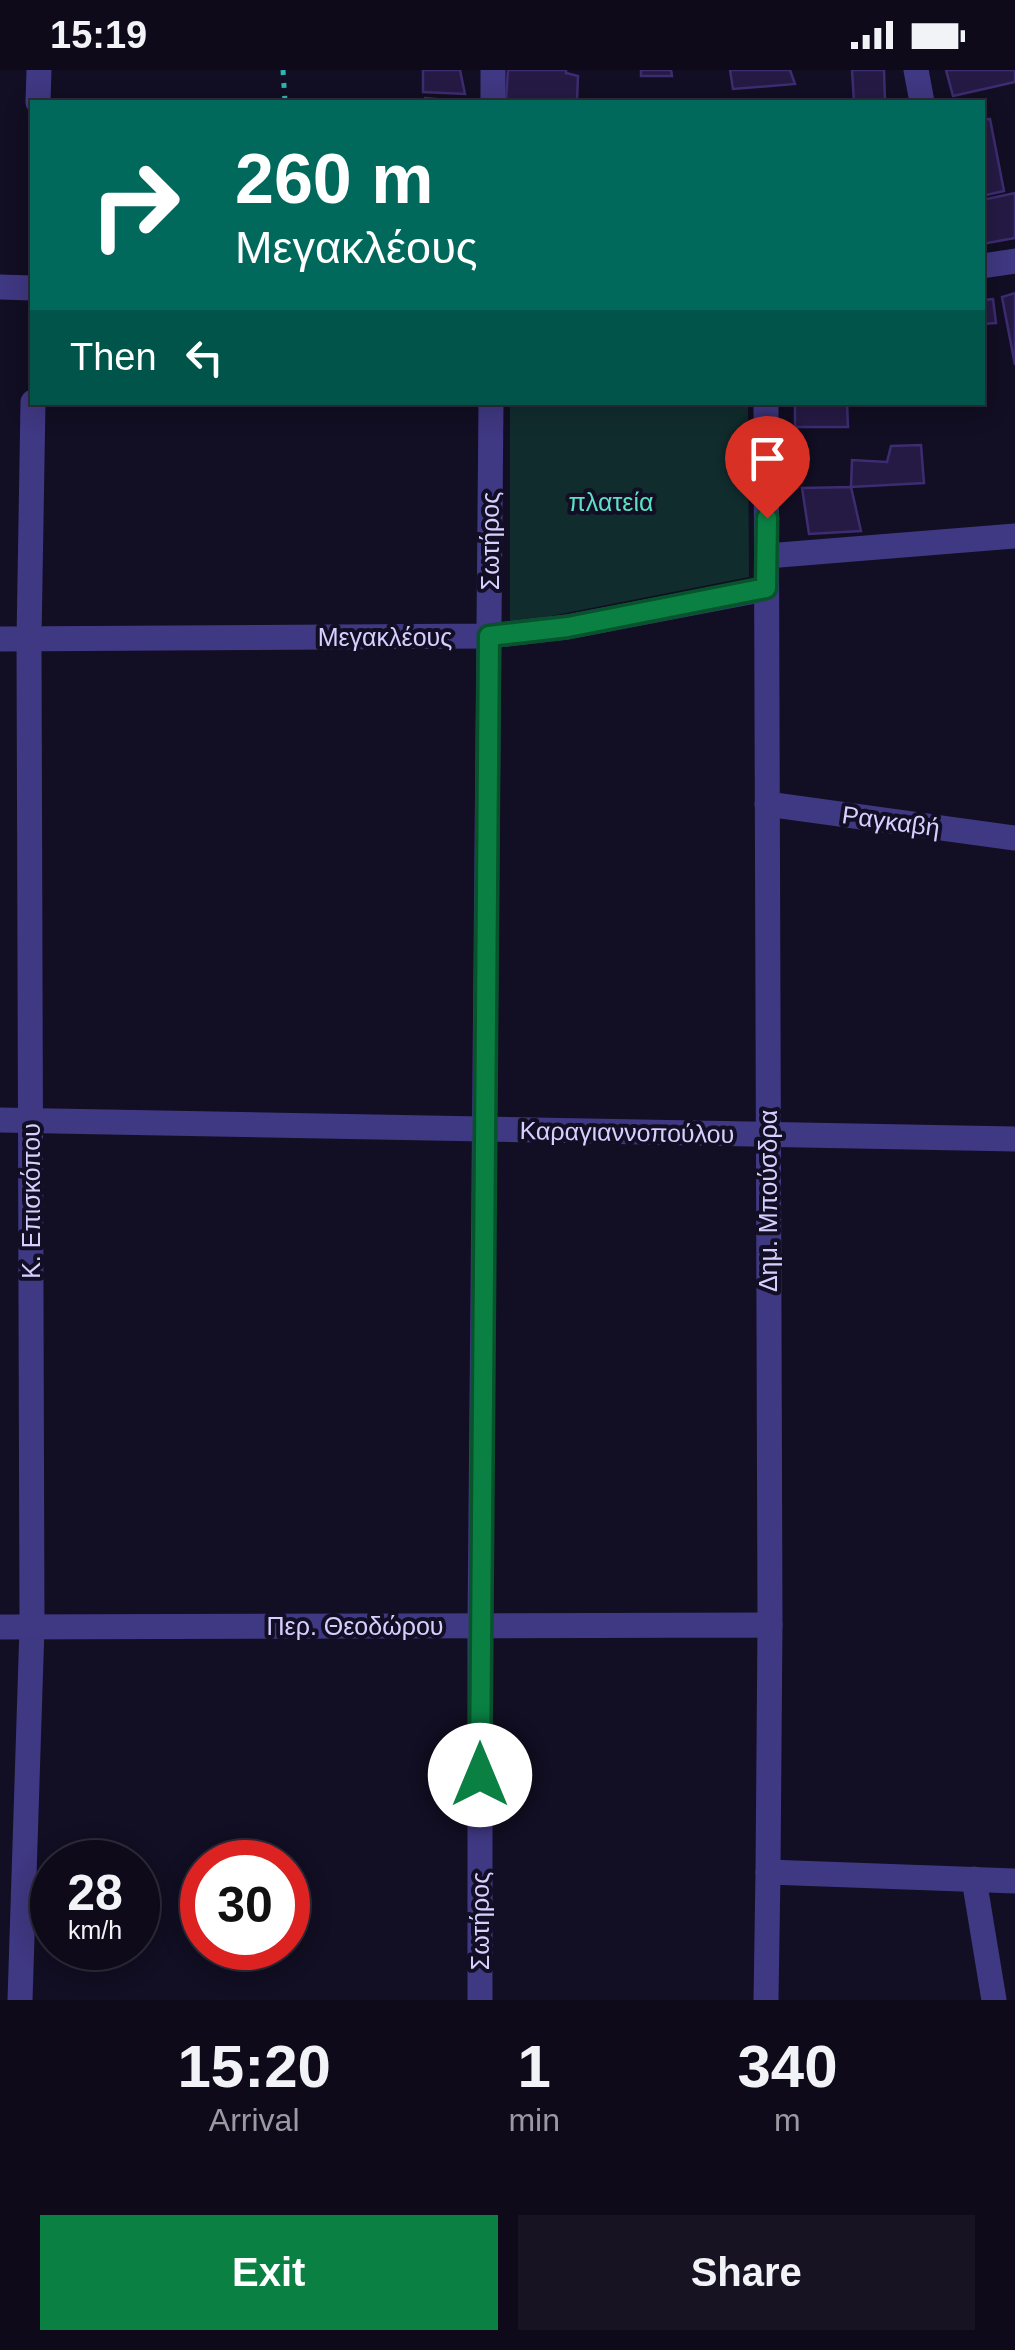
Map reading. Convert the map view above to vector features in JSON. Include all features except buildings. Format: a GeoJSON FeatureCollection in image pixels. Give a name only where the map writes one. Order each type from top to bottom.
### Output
{"type":"FeatureCollection","features":[{"type":"Feature","properties":{"kind":"street"},"geometry":{"type":"LineString","coordinates":[[38,100],[39,70]]}},
{"type":"Feature","properties":{"kind":"street"},"geometry":{"type":"LineString","coordinates":[[493,70],[493,100]]}},
{"type":"Feature","properties":{"kind":"street"},"geometry":{"type":"LineString","coordinates":[[916,70],[922,100]]}},
{"type":"Feature","properties":{"kind":"street"},"geometry":{"type":"LineString","coordinates":[[985,266],[1015,261]]}},
{"type":"Feature","properties":{"kind":"street"},"geometry":{"type":"LineString","coordinates":[[0,288],[30,288]]}},
{"type":"Feature","properties":{"kind":"street","name":"Κ. Επισκόπου"},"geometry":{"type":"LineString","coordinates":[[20,2000],[32,1627],[29,639],[33,405]]}},
{"type":"Feature","properties":{"kind":"street","name":"Σωτήρος"},"geometry":{"type":"LineString","coordinates":[[480,2000],[491,405]]}},
{"type":"Feature","properties":{"kind":"street","name":"Δημ. Μπούσδρα"},"geometry":{"type":"LineString","coordinates":[[766,405],[770,1625],[766,2000]]}},
{"type":"Feature","properties":{"kind":"street"},"geometry":{"type":"LineString","coordinates":[[767,556],[1015,536]]}},
{"type":"Feature","properties":{"kind":"street","name":"Μεγακλέους"},"geometry":{"type":"LineString","coordinates":[[0,639],[489,636],[568,627],[766,588]]}},
{"type":"Feature","properties":{"kind":"street","name":"Ραγκαβή"},"geometry":{"type":"LineString","coordinates":[[767,804],[1015,838]]}},
{"type":"Feature","properties":{"kind":"street","name":"Καραγιαννοπούλου"},"geometry":{"type":"LineString","coordinates":[[0,1120],[1015,1139]]}},
{"type":"Feature","properties":{"kind":"street","name":"Περ. Θεοδώρου"},"geometry":{"type":"LineString","coordinates":[[0,1627],[770,1625]]}},
{"type":"Feature","properties":{"kind":"street"},"geometry":{"type":"LineString","coordinates":[[768,1872],[1015,1880]]}},
{"type":"Feature","properties":{"kind":"street"},"geometry":{"type":"LineString","coordinates":[[974,1879],[994,2000]]}},
{"type":"Feature","properties":{"kind":"path"},"geometry":{"type":"LineString","coordinates":[[283,70],[285,100]]}},
{"type":"Feature","properties":{"kind":"green space","name":"πλατεία"},"geometry":{"type":"Polygon","coordinates":[[[510,405],[748,405],[749,577],[510,624],[510,405]]]}},
{"type":"Feature","properties":{"kind":"route"},"geometry":{"type":"LineString","coordinates":[[480,1775],[489,636],[568,627],[766,588],[767,518]]}}]}
